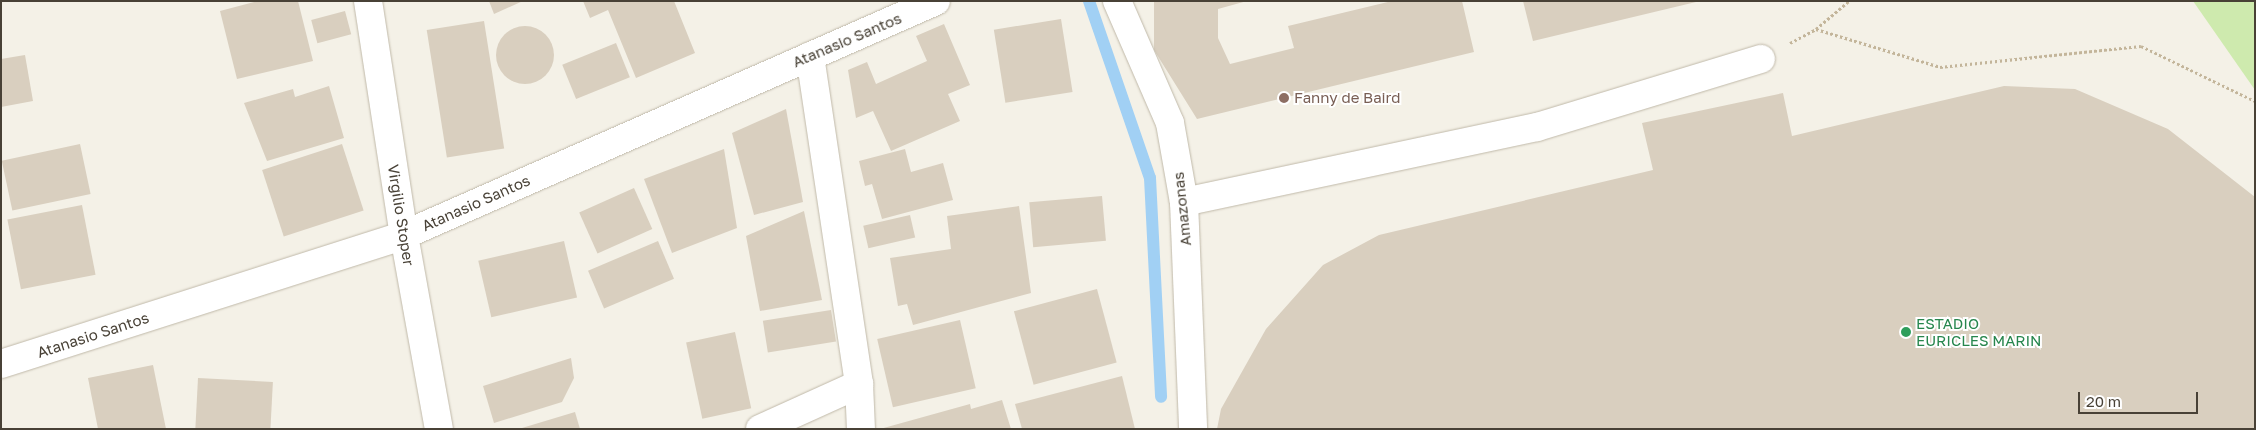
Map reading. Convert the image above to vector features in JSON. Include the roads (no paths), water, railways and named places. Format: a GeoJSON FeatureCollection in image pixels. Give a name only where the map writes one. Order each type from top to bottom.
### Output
{"type":"FeatureCollection","features":[{"type":"Feature","properties":{"kind":"street","name":"Virgilio Stoper"},"geometry":{"type":"LineString","coordinates":[[368,1],[404,235],[439,429]]}},
{"type":"Feature","properties":{"kind":"street","name":"Atanasio Santos"},"geometry":{"type":"LineString","coordinates":[[1,364],[404,235],[936,1]]}},
{"type":"Feature","properties":{"kind":"street","name":"Amazonas"},"geometry":{"type":"LineString","coordinates":[[1117,1],[1170,123],[1184,202],[1193,429]]}},
{"type":"Feature","properties":{"kind":"street"},"geometry":{"type":"LineString","coordinates":[[810,56],[859,384],[861,429]]}},
{"type":"Feature","properties":{"kind":"street"},"geometry":{"type":"LineString","coordinates":[[1184,202],[1538,127],[1762,60]]}},
{"type":"Feature","properties":{"kind":"street"},"geometry":{"type":"LineString","coordinates":[[760,429],[859,384]]}},
{"type":"Feature","properties":{"kind":"waterway"},"geometry":{"type":"LineString","coordinates":[[1089,1],[1150,178],[1161,397]]}},
{"type":"Feature","properties":{"kind":"place","name":"Fanny de Baird"},"geometry":{"type":"Point","coordinates":[1284,98]}},
{"type":"Feature","properties":{"kind":"place","name":"ESTADIO EURICLES MARIN"},"geometry":{"type":"Point","coordinates":[1906,332]}}]}
